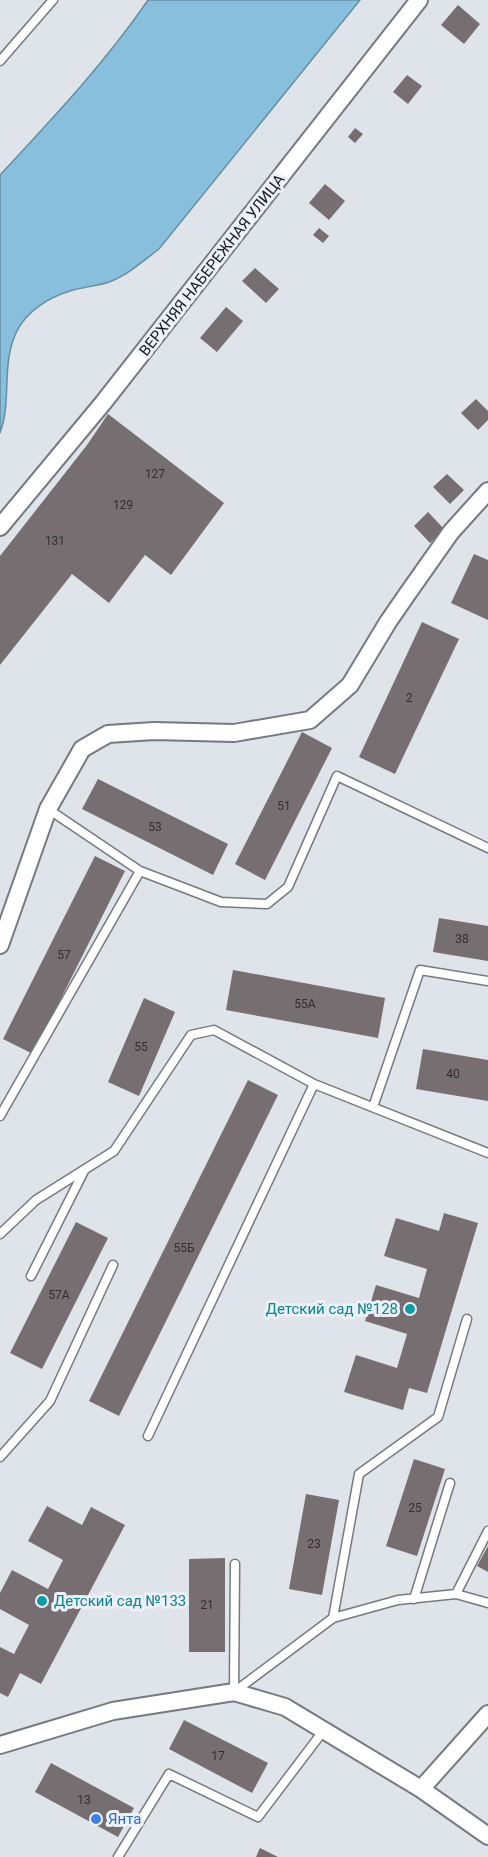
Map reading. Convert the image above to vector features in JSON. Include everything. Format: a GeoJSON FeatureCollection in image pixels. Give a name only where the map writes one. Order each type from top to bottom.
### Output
{"type":"FeatureCollection","features":[{"type":"Feature","properties":{"kind":"street","name":"ВЕРХНЯЯ НАБЕРЕЖНАЯ УЛИЦА"},"geometry":{"type":"LineString","coordinates":[[0,527],[103,403],[419,0]]}},
{"type":"Feature","properties":{"kind":"street"},"geometry":{"type":"LineString","coordinates":[[0,945],[48,809],[82,749],[108,734],[154,731],[234,733],[310,720],[350,685],[401,603],[452,532],[488,491]]}},
{"type":"Feature","properties":{"kind":"street"},"geometry":{"type":"LineString","coordinates":[[0,1745],[112,1711],[234,1692],[285,1707],[421,1790],[488,1836]]}},
{"type":"Feature","properties":{"kind":"street"},"geometry":{"type":"LineString","coordinates":[[421,1790],[488,1714]]}},
{"type":"Feature","properties":{"kind":"lane"},"geometry":{"type":"LineString","coordinates":[[0,62],[53,0]]}},
{"type":"Feature","properties":{"kind":"lane"},"geometry":{"type":"LineString","coordinates":[[48,809],[140,871],[220,902],[267,904],[288,887],[338,776],[488,848]]}},
{"type":"Feature","properties":{"kind":"lane"},"geometry":{"type":"LineString","coordinates":[[0,1116],[140,871]]}},
{"type":"Feature","properties":{"kind":"lane"},"geometry":{"type":"LineString","coordinates":[[373,1107],[420,970],[488,981]]}},
{"type":"Feature","properties":{"kind":"lane"},"geometry":{"type":"LineString","coordinates":[[0,1234],[36,1200],[114,1151],[191,1035],[214,1030],[314,1084],[488,1153]]}},
{"type":"Feature","properties":{"kind":"lane"},"geometry":{"type":"LineString","coordinates":[[148,1436],[314,1084]]}},
{"type":"Feature","properties":{"kind":"lane"},"geometry":{"type":"LineString","coordinates":[[31,1276],[84,1170]]}},
{"type":"Feature","properties":{"kind":"lane"},"geometry":{"type":"LineString","coordinates":[[0,1457],[50,1401],[113,1265]]}},
{"type":"Feature","properties":{"kind":"lane"},"geometry":{"type":"LineString","coordinates":[[333,1618],[359,1474],[438,1417],[467,1319]]}},
{"type":"Feature","properties":{"kind":"lane"},"geometry":{"type":"LineString","coordinates":[[414,1599],[450,1483]]}},
{"type":"Feature","properties":{"kind":"lane"},"geometry":{"type":"LineString","coordinates":[[456,1594],[488,1531]]}},
{"type":"Feature","properties":{"kind":"lane"},"geometry":{"type":"LineString","coordinates":[[234,1692],[235,1564]]}},
{"type":"Feature","properties":{"kind":"lane"},"geometry":{"type":"LineString","coordinates":[[234,1692],[333,1618],[398,1600],[456,1594],[488,1604]]}},
{"type":"Feature","properties":{"kind":"lane"},"geometry":{"type":"LineString","coordinates":[[118,1857],[169,1774],[258,1817],[324,1731]]}},
{"type":"Feature","properties":{"kind":"water"},"geometry":{"type":"Polygon","coordinates":[[[148,0],[360,0],[159,249],[123,276],[55,297],[39,306],[20,325],[11,345],[4,421],[0,433],[0,175],[96,68],[148,0]]]}},
{"type":"Feature","properties":{"kind":"building"},"geometry":{"type":"Polygon","coordinates":[[[458,5],[480,24],[464,44],[441,25],[458,5]]]}},
{"type":"Feature","properties":{"kind":"building"},"geometry":{"type":"Polygon","coordinates":[[[407,75],[422,86],[408,104],[393,92],[407,75]]]}},
{"type":"Feature","properties":{"kind":"building"},"geometry":{"type":"Polygon","coordinates":[[[355,128],[363,134],[355,143],[348,137],[355,128]]]}},
{"type":"Feature","properties":{"kind":"building"},"geometry":{"type":"Polygon","coordinates":[[[325,184],[345,201],[329,220],[309,203],[325,184]]]}},
{"type":"Feature","properties":{"kind":"building"},"geometry":{"type":"Polygon","coordinates":[[[319,228],[329,236],[323,243],[313,235],[319,228]]]}},
{"type":"Feature","properties":{"kind":"building"},"geometry":{"type":"Polygon","coordinates":[[[255,268],[279,289],[266,303],[242,281],[255,268]]]}},
{"type":"Feature","properties":{"kind":"building"},"geometry":{"type":"Polygon","coordinates":[[[226,307],[243,321],[217,352],[200,338],[226,307]]]}},
{"type":"Feature","properties":{"kind":"building"},"geometry":{"type":"Polygon","coordinates":[[[476,399],[488,411],[488,420],[478,430],[461,413],[476,399]]]}},
{"type":"Feature","properties":{"kind":"building"},"geometry":{"type":"Polygon","coordinates":[[[108,414],[224,503],[171,575],[145,555],[109,603],[72,574],[0,665],[0,556],[87,445],[108,414]]]}},
{"type":"Feature","properties":{"kind":"building"},"geometry":{"type":"Polygon","coordinates":[[[447,474],[464,490],[450,504],[433,487],[447,474]]]}},
{"type":"Feature","properties":{"kind":"building"},"geometry":{"type":"Polygon","coordinates":[[[428,512],[444,529],[430,543],[414,526],[428,512]]]}},
{"type":"Feature","properties":{"kind":"building"},"geometry":{"type":"Polygon","coordinates":[[[474,554],[488,560],[488,620],[451,603],[474,554]]]}},
{"type":"Feature","properties":{"kind":"building"},"geometry":{"type":"Polygon","coordinates":[[[422,622],[459,639],[395,774],[359,757],[422,622]]]}},
{"type":"Feature","properties":{"kind":"building"},"geometry":{"type":"Polygon","coordinates":[[[302,732],[332,748],[265,880],[235,864],[302,732]]]}},
{"type":"Feature","properties":{"kind":"building"},"geometry":{"type":"Polygon","coordinates":[[[98,779],[228,844],[213,875],[82,809],[98,779]]]}},
{"type":"Feature","properties":{"kind":"building"},"geometry":{"type":"Polygon","coordinates":[[[95,856],[125,871],[33,1054],[3,1039],[95,856]]]}},
{"type":"Feature","properties":{"kind":"building"},"geometry":{"type":"Polygon","coordinates":[[[439,918],[488,926],[488,961],[433,952],[439,918]]]}},
{"type":"Feature","properties":{"kind":"building"},"geometry":{"type":"Polygon","coordinates":[[[233,970],[385,998],[378,1038],[226,1010],[233,970]]]}},
{"type":"Feature","properties":{"kind":"building"},"geometry":{"type":"Polygon","coordinates":[[[144,998],[175,1012],[139,1096],[108,1082],[144,998]]]}},
{"type":"Feature","properties":{"kind":"building"},"geometry":{"type":"Polygon","coordinates":[[[423,1049],[488,1060],[488,1101],[416,1089],[423,1049]]]}},
{"type":"Feature","properties":{"kind":"building"},"geometry":{"type":"Polygon","coordinates":[[[248,1080],[278,1095],[119,1416],[89,1401],[248,1080]]]}},
{"type":"Feature","properties":{"kind":"building","name":"Детский сад №128"},"geometry":{"type":"Polygon","coordinates":[[[444,1213],[478,1223],[427,1393],[409,1388],[403,1410],[344,1392],[356,1355],[397,1368],[407,1334],[365,1321],[376,1285],[419,1298],[427,1269],[384,1256],[396,1218],[439,1231],[444,1213]]]}},
{"type":"Feature","properties":{"kind":"building"},"geometry":{"type":"Polygon","coordinates":[[[76,1222],[108,1238],[42,1369],[10,1353],[76,1222]]]}},
{"type":"Feature","properties":{"kind":"building"},"geometry":{"type":"Polygon","coordinates":[[[414,1459],[445,1469],[417,1556],[386,1546],[414,1459]]]}},
{"type":"Feature","properties":{"kind":"building"},"geometry":{"type":"Polygon","coordinates":[[[306,1494],[339,1500],[322,1595],[289,1589],[306,1494]]]}},
{"type":"Feature","properties":{"kind":"building","name":"Детский сад №133"},"geometry":{"type":"Polygon","coordinates":[[[47,1506],[82,1525],[91,1507],[125,1525],[41,1684],[20,1673],[8,1697],[0,1693],[0,1647],[14,1654],[29,1625],[0,1609],[0,1593],[12,1570],[48,1589],[63,1560],[28,1541],[47,1506]]]}},
{"type":"Feature","properties":{"kind":"building"},"geometry":{"type":"Polygon","coordinates":[[[488,1546],[488,1572],[477,1566],[488,1546]]]}},
{"type":"Feature","properties":{"kind":"building"},"geometry":{"type":"Polygon","coordinates":[[[225,1558],[225,1652],[189,1652],[189,1559],[225,1558]]]}},
{"type":"Feature","properties":{"kind":"building"},"geometry":{"type":"Polygon","coordinates":[[[184,1720],[268,1763],[252,1793],[169,1749],[184,1720]]]}},
{"type":"Feature","properties":{"kind":"building"},"geometry":{"type":"Polygon","coordinates":[[[51,1763],[134,1808],[118,1837],[35,1792],[51,1763]]]}},
{"type":"Feature","properties":{"kind":"building"},"geometry":{"type":"Polygon","coordinates":[[[260,1848],[278,1857],[256,1857],[260,1848]]]}},
{"type":"Feature","properties":{"kind":"place","name":"Детский сад №128"},"geometry":{"type":"Point","coordinates":[410,1309]}},
{"type":"Feature","properties":{"kind":"place","name":"Детский сад №133"},"geometry":{"type":"Point","coordinates":[42,1601]}},
{"type":"Feature","properties":{"kind":"place","name":"Янта"},"geometry":{"type":"Point","coordinates":[96,1819]}}]}
